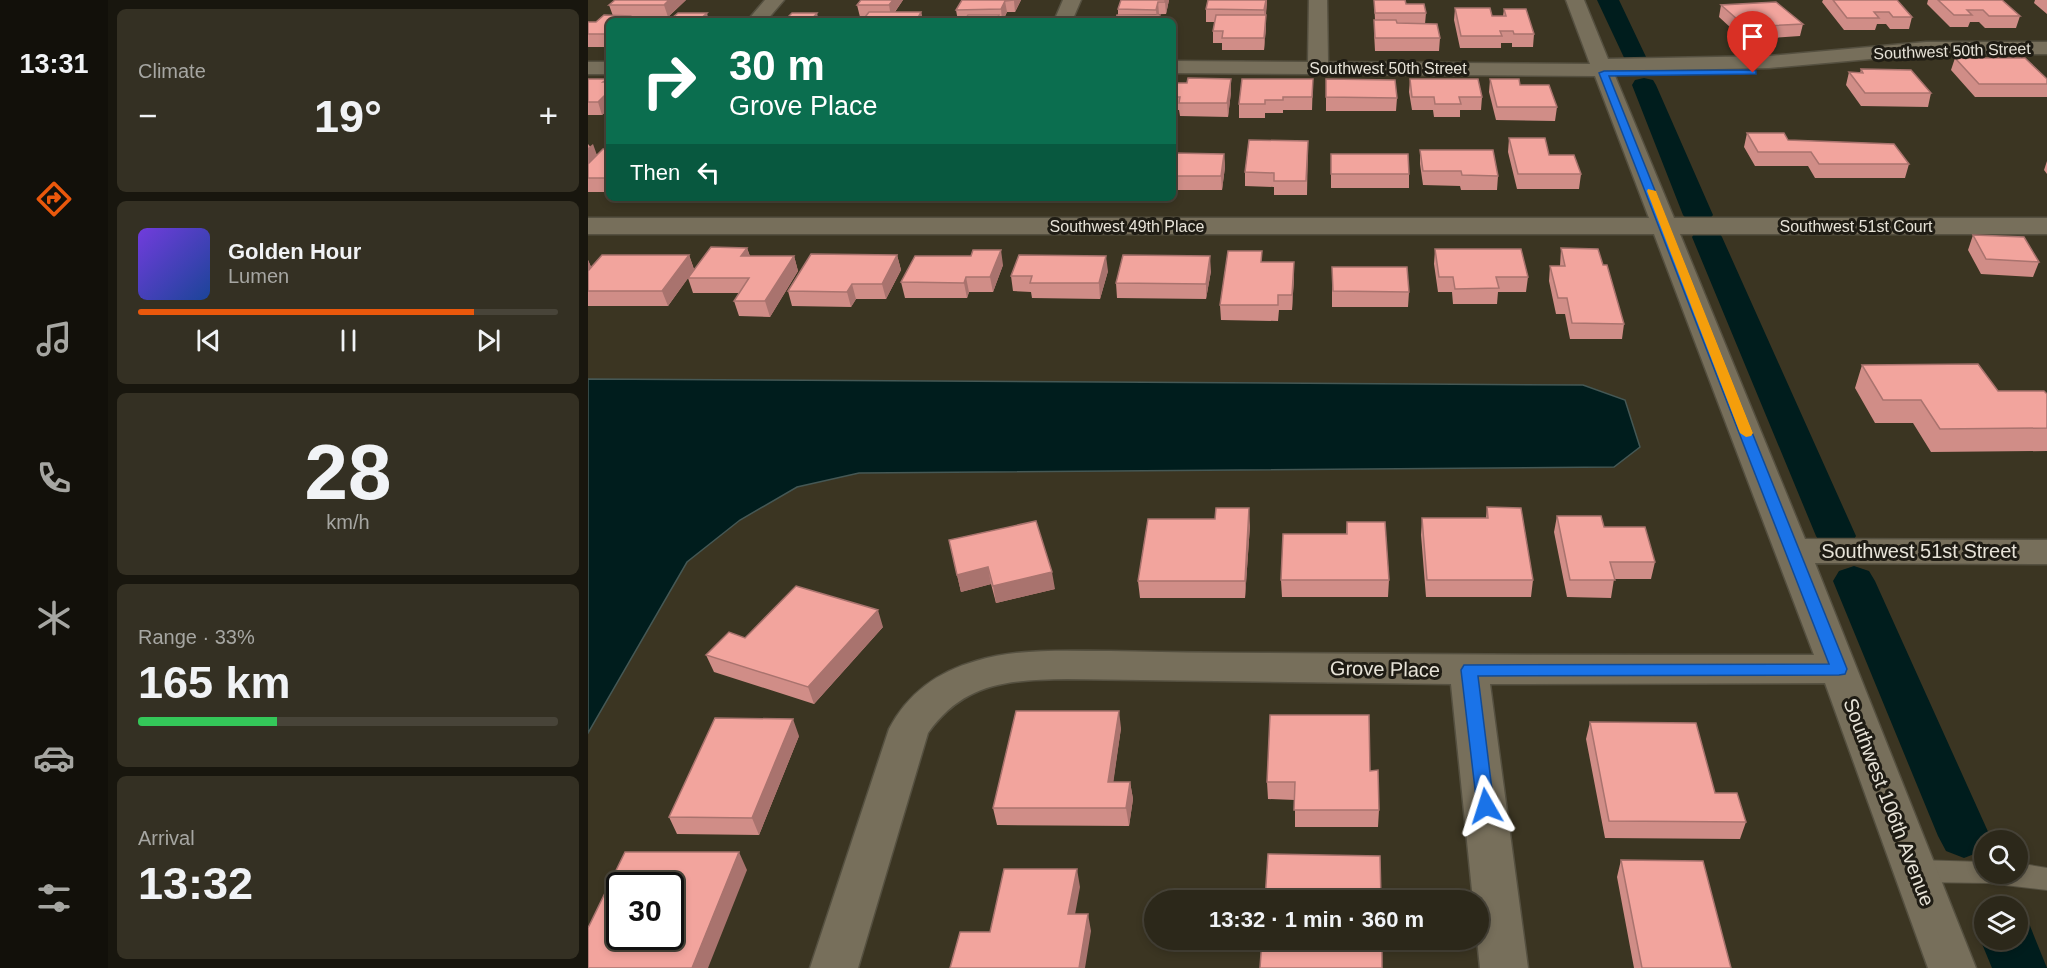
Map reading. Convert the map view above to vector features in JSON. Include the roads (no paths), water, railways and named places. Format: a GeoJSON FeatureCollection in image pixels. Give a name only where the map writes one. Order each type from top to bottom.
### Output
{"type":"FeatureCollection","features":[{"type":"Feature","properties":{"kind":"street"},"geometry":{"type":"LineString","coordinates":[[759,18],[775,0]]}},
{"type":"Feature","properties":{"kind":"street"},"geometry":{"type":"LineString","coordinates":[[1064,18],[1072,0]]}},
{"type":"Feature","properties":{"kind":"street"},"geometry":{"type":"LineString","coordinates":[[1318,0],[1318,68]]}},
{"type":"Feature","properties":{"kind":"street","name":"Southwest 106th Avenue"},"geometry":{"type":"LineString","coordinates":[[1575,0],[1839,669],[1952,968]]}},
{"type":"Feature","properties":{"kind":"street","name":"Southwest 50th Street"},"geometry":{"type":"LineString","coordinates":[[1176,68],[1748,68],[1819,65],[1857,55],[1926,48],[2047,48]]}},
{"type":"Feature","properties":{"kind":"street"},"geometry":{"type":"LineString","coordinates":[[588,68],[606,68]]}},
{"type":"Feature","properties":{"kind":"street","name":"Southwest 49th Place"},"geometry":{"type":"LineString","coordinates":[[588,226],[1665,226]]}},
{"type":"Feature","properties":{"kind":"street","name":"Southwest 51st Court"},"geometry":{"type":"LineString","coordinates":[[1665,226],[2047,226]]}},
{"type":"Feature","properties":{"kind":"street","name":"Southwest 51st Street"},"geometry":{"type":"LineString","coordinates":[[1792,551],[2047,552]]}},
{"type":"Feature","properties":{"kind":"street","name":"Grove Place"},"geometry":{"type":"LineString","coordinates":[[834,968],[909,729],[918,714],[930,702],[970,677],[1006,667],[1034,665],[1469,670],[1839,669]]}},
{"type":"Feature","properties":{"kind":"street"},"geometry":{"type":"LineString","coordinates":[[1469,670],[1504,968]]}},
{"type":"Feature","properties":{"kind":"lane"},"geometry":{"type":"LineString","coordinates":[[1917,871],[1974,873]]}},
{"type":"Feature","properties":{"kind":"lane"},"geometry":{"type":"LineString","coordinates":[[2028,876],[2047,879]]}},
{"type":"Feature","properties":{"kind":"water"},"geometry":{"type":"Polygon","coordinates":[[[588,379],[1583,385],[1625,400],[1640,447],[1614,467],[859,473],[797,487],[740,520],[687,562],[588,733],[588,379]]]}},
{"type":"Feature","properties":{"kind":"waterway"},"geometry":{"type":"LineString","coordinates":[[1608,0],[1635,59]]}},
{"type":"Feature","properties":{"kind":"waterway"},"geometry":{"type":"LineString","coordinates":[[1644,85],[1698,215]]}},
{"type":"Feature","properties":{"kind":"waterway"},"geometry":{"type":"LineString","coordinates":[[1707,237],[1836,536]]}},
{"type":"Feature","properties":{"kind":"waterway"},"geometry":{"type":"LineString","coordinates":[[1854,581],[1964,836]]}},
{"type":"Feature","properties":{"kind":"waterway"},"geometry":{"type":"LineString","coordinates":[[2013,950],[2020,968]]}}]}
